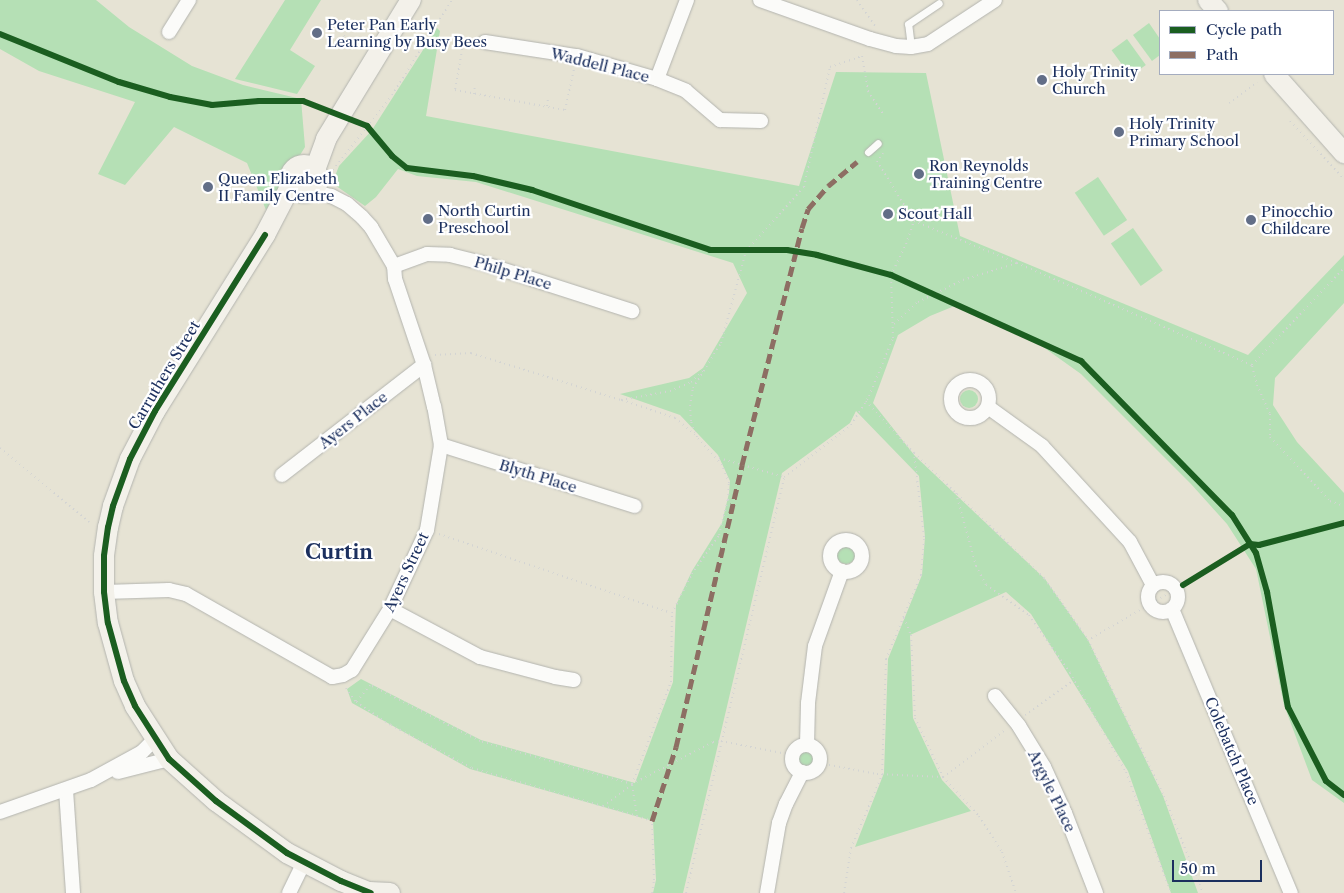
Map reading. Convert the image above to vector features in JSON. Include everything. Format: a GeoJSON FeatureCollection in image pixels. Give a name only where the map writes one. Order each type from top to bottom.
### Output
{"type":"FeatureCollection","features":[{"type":"Feature","properties":{"kind":"main road","name":"Carruthers Street"},"geometry":{"type":"LineString","coordinates":[[390,893],[370,892],[304,862],[240,820],[169,758],[135,706],[124,681],[108,623],[104,592],[104,556],[112,506],[130,459],[155,411],[265,235],[310,180],[326,139],[412,0]]}},
{"type":"Feature","properties":{"kind":"main road"},"geometry":{"type":"LineString","coordinates":[[1265,78],[1344,153]]}},
{"type":"Feature","properties":{"kind":"street"},"geometry":{"type":"LineString","coordinates":[[169,32],[189,0]]}},
{"type":"Feature","properties":{"kind":"street","name":"Waddell Place"},"geometry":{"type":"LineString","coordinates":[[657,79],[687,0]]}},
{"type":"Feature","properties":{"kind":"street"},"geometry":{"type":"LineString","coordinates":[[760,0],[787,5],[870,39],[896,46],[911,47],[928,44],[995,0]]}},
{"type":"Feature","properties":{"kind":"street","name":"Waddell Place"},"geometry":{"type":"LineString","coordinates":[[484,42],[577,56],[657,79],[686,91],[720,120],[761,121]]}},
{"type":"Feature","properties":{"kind":"street","name":"Ayers Street"},"geometry":{"type":"LineString","coordinates":[[104,592],[169,590],[186,594],[332,676],[343,675],[352,670],[390,609],[427,530],[441,445],[426,360],[395,279],[394,266],[371,226],[347,204],[331,196],[310,180]]}},
{"type":"Feature","properties":{"kind":"street","name":"Philp Place"},"geometry":{"type":"LineString","coordinates":[[394,266],[427,254],[450,255],[480,262],[632,311]]}},
{"type":"Feature","properties":{"kind":"street","name":"Ayers Place"},"geometry":{"type":"LineString","coordinates":[[282,475],[426,360]]}},
{"type":"Feature","properties":{"kind":"street"},"geometry":{"type":"LineString","coordinates":[[988,407],[1042,446],[1130,542],[1153,585]]}},
{"type":"Feature","properties":{"kind":"street","name":"Blyth Place"},"geometry":{"type":"LineString","coordinates":[[441,445],[636,506]]}},
{"type":"Feature","properties":{"kind":"street"},"geometry":{"type":"LineString","coordinates":[[806,745],[808,703],[815,646],[842,571]]}},
{"type":"Feature","properties":{"kind":"street"},"geometry":{"type":"LineString","coordinates":[[1163,581],[1179,587],[1178,600],[1172,609],[1162,612],[1157,611],[1149,604],[1147,594],[1153,585],[1163,581]]}},
{"type":"Feature","properties":{"kind":"street"},"geometry":{"type":"LineString","coordinates":[[390,609],[480,658],[574,680]]}},
{"type":"Feature","properties":{"kind":"street","name":"Colebatch Place"},"geometry":{"type":"LineString","coordinates":[[1172,609],[1291,893]]}},
{"type":"Feature","properties":{"kind":"street","name":"Argyle Place"},"geometry":{"type":"LineString","coordinates":[[995,696],[1016,722],[1044,767],[1065,813],[1096,893]]}},
{"type":"Feature","properties":{"kind":"street"},"geometry":{"type":"LineString","coordinates":[[91,780],[142,752],[155,738]]}},
{"type":"Feature","properties":{"kind":"street"},"geometry":{"type":"LineString","coordinates":[[806,745],[813,747],[818,752],[819,763],[812,771],[802,772],[794,765],[792,755],[796,748],[806,745]]}},
{"type":"Feature","properties":{"kind":"street"},"geometry":{"type":"LineString","coordinates":[[0,812],[91,780],[169,758]]}},
{"type":"Feature","properties":{"kind":"street"},"geometry":{"type":"LineString","coordinates":[[767,893],[779,823],[802,772]]}},
{"type":"Feature","properties":{"kind":"street"},"geometry":{"type":"LineString","coordinates":[[66,790],[73,893]]}},
{"type":"Feature","properties":{"kind":"street"},"geometry":{"type":"LineString","coordinates":[[289,893],[304,862]]}},
{"type":"Feature","properties":{"kind":"lane"},"geometry":{"type":"LineString","coordinates":[[911,47],[908,24],[939,3]]}},
{"type":"Feature","properties":{"kind":"lane"},"geometry":{"type":"LineString","coordinates":[[868,152],[878,143]]}},
{"type":"Feature","properties":{"kind":"path"},"geometry":{"type":"LineString","coordinates":[[310,180],[392,95],[452,0]]}},
{"type":"Feature","properties":{"kind":"path"},"geometry":{"type":"LineString","coordinates":[[857,0],[875,26]]}},
{"type":"Feature","properties":{"kind":"path"},"geometry":{"type":"LineString","coordinates":[[337,22],[346,40]]}},
{"type":"Feature","properties":{"kind":"path"},"geometry":{"type":"LineString","coordinates":[[484,42],[464,38],[455,90],[565,110],[577,56]]}},
{"type":"Feature","properties":{"kind":"path"},"geometry":{"type":"LineString","coordinates":[[697,437],[691,421],[693,388],[721,343],[746,250],[804,187],[830,68],[862,56],[868,91],[883,114]]}},
{"type":"Feature","properties":{"kind":"path"},"geometry":{"type":"LineString","coordinates":[[1229,103],[1265,78]]}},
{"type":"Feature","properties":{"kind":"path"},"geometry":{"type":"LineString","coordinates":[[474,94],[475,84]]}},
{"type":"Feature","properties":{"kind":"path"},"geometry":{"type":"LineString","coordinates":[[547,107],[548,99]]}},
{"type":"Feature","properties":{"kind":"path"},"geometry":{"type":"LineString","coordinates":[[1290,122],[1344,179]]}},
{"type":"Feature","properties":{"kind":"path"},"geometry":{"type":"LineString","coordinates":[[364,125],[373,134]]}},
{"type":"Feature","properties":{"kind":"path"},"geometry":{"type":"LineString","coordinates":[[883,153],[877,161],[914,220],[1252,365]]}},
{"type":"Feature","properties":{"kind":"path"},"geometry":{"type":"LineString","coordinates":[[686,893],[784,477],[851,425],[866,401],[893,338],[891,275],[906,244],[914,220]]}},
{"type":"Feature","properties":{"kind":"path"},"geometry":{"type":"LineString","coordinates":[[737,250],[754,250]]}},
{"type":"Feature","properties":{"kind":"path"},"geometry":{"type":"LineString","coordinates":[[893,324],[918,302],[963,280],[1017,263]]}},
{"type":"Feature","properties":{"kind":"path"},"geometry":{"type":"LineString","coordinates":[[1252,365],[1344,268]]}},
{"type":"Feature","properties":{"kind":"path"},"geometry":{"type":"LineString","coordinates":[[882,273],[900,279]]}},
{"type":"Feature","properties":{"kind":"path"},"geometry":{"type":"LineString","coordinates":[[927,290],[945,298]]}},
{"type":"Feature","properties":{"kind":"path"},"geometry":{"type":"LineString","coordinates":[[426,360],[471,353],[621,400],[675,418],[717,457],[729,483],[724,522],[719,535],[692,574],[672,613],[670,682],[632,784],[637,816]]}},
{"type":"Feature","properties":{"kind":"path"},"geometry":{"type":"LineString","coordinates":[[1252,365],[1257,385],[1270,414],[1270,437],[1330,501],[1344,506]]}},
{"type":"Feature","properties":{"kind":"path"},"geometry":{"type":"LineString","coordinates":[[621,400],[670,390],[691,382],[707,368]]}},
{"type":"Feature","properties":{"kind":"path"},"geometry":{"type":"LineString","coordinates":[[866,401],[914,453],[1045,579],[1088,640],[1164,796],[1203,893]]}},
{"type":"Feature","properties":{"kind":"path"},"geometry":{"type":"LineString","coordinates":[[0,448],[90,522]]}},
{"type":"Feature","properties":{"kind":"path"},"geometry":{"type":"LineString","coordinates":[[844,893],[850,848],[882,775],[886,659],[921,575],[924,537],[914,453]]}},
{"type":"Feature","properties":{"kind":"path"},"geometry":{"type":"LineString","coordinates":[[717,457],[784,477]]}},
{"type":"Feature","properties":{"kind":"path"},"geometry":{"type":"LineString","coordinates":[[956,493],[976,566],[986,585],[1030,615],[1074,680],[1126,772],[1171,893]]}},
{"type":"Feature","properties":{"kind":"path"},"geometry":{"type":"LineString","coordinates":[[427,530],[672,613]]}},
{"type":"Feature","properties":{"kind":"path"},"geometry":{"type":"LineString","coordinates":[[1088,640],[1191,580]]}},
{"type":"Feature","properties":{"kind":"path"},"geometry":{"type":"LineString","coordinates":[[904,618],[911,635],[915,718],[943,777],[979,816],[1002,852],[1016,893]]}},
{"type":"Feature","properties":{"kind":"path"},"geometry":{"type":"LineString","coordinates":[[819,763],[882,775],[943,777],[1074,680]]}},
{"type":"Feature","properties":{"kind":"path"},"geometry":{"type":"LineString","coordinates":[[344,684],[356,702],[390,725],[472,768],[652,822],[654,880],[652,893]]}},
{"type":"Feature","properties":{"kind":"path"},"geometry":{"type":"LineString","coordinates":[[356,702],[370,685],[480,741],[632,784]]}},
{"type":"Feature","properties":{"kind":"path"},"geometry":{"type":"LineString","coordinates":[[603,806],[632,784],[671,762],[713,742],[721,741],[792,755]]}},
{"type":"Feature","properties":{"kind":"green space"},"geometry":{"type":"Polygon","coordinates":[[[0,0],[96,0],[129,27],[192,66],[243,85],[301,99],[305,147],[266,210],[247,163],[174,127],[125,185],[98,174],[135,102],[39,71],[0,49],[0,0]]]}},
{"type":"Feature","properties":{"kind":"green space"},"geometry":{"type":"Polygon","coordinates":[[[285,0],[321,0],[290,50],[315,66],[297,94],[235,79],[285,0]]]}},
{"type":"Feature","properties":{"kind":"green space"},"geometry":{"type":"Polygon","coordinates":[[[1149,23],[1159,38],[1159,56],[1152,61],[1133,35],[1149,23]]]}},
{"type":"Feature","properties":{"kind":"green space"},"geometry":{"type":"Polygon","coordinates":[[[437,28],[440,31],[426,116],[799,186],[836,72],[926,73],[960,236],[1248,355],[1344,255],[1344,303],[1275,378],[1273,405],[1297,442],[1344,493],[1344,803],[1312,780],[1284,705],[1256,569],[1227,524],[1191,484],[1081,374],[1039,344],[995,320],[957,305],[930,316],[898,335],[873,403],[915,456],[1045,579],[1088,640],[1163,796],[1198,893],[1171,893],[1128,771],[1031,614],[1006,592],[910,635],[913,718],[942,780],[971,811],[855,847],[884,773],[888,659],[922,575],[925,537],[919,476],[856,411],[850,423],[782,473],[683,893],[653,893],[656,880],[653,821],[470,769],[352,703],[347,689],[361,679],[481,740],[635,783],[673,682],[676,605],[692,571],[722,523],[729,493],[730,481],[718,455],[680,415],[620,394],[689,378],[703,368],[747,293],[733,263],[476,182],[417,176],[398,169],[376,197],[365,206],[329,181],[335,176],[339,166],[372,130],[437,28]]]}},
{"type":"Feature","properties":{"kind":"green space"},"geometry":{"type":"Polygon","coordinates":[[[1127,39],[1146,65],[1130,76],[1112,50],[1127,39]]]}},
{"type":"Feature","properties":{"kind":"green space"},"geometry":{"type":"Polygon","coordinates":[[[1098,177],[1127,220],[1104,236],[1075,193],[1098,177]]]}},
{"type":"Feature","properties":{"kind":"green space"},"geometry":{"type":"Polygon","coordinates":[[[1133,228],[1163,271],[1141,286],[1111,243],[1133,228]]]}},
{"type":"Feature","properties":{"kind":"green space"},"geometry":{"type":"Polygon","coordinates":[[[969,390],[975,393],[978,399],[975,405],[969,408],[963,405],[960,399],[963,393],[969,390]]]}},
{"type":"Feature","properties":{"kind":"green space"},"geometry":{"type":"Polygon","coordinates":[[[846,544],[853,547],[856,554],[853,561],[846,564],[839,561],[836,554],[839,547],[846,544]]]}},
{"type":"Feature","properties":{"kind":"green space"},"geometry":{"type":"Polygon","coordinates":[[[802,749],[810,749],[816,755],[816,763],[810,769],[802,769],[796,763],[796,755],[802,749]]]}},
{"type":"Feature","properties":{"kind":"marked path"},"geometry":{"type":"LineString","coordinates":[[652,821],[676,747],[742,465],[802,228],[808,209],[828,186],[857,162]]}},
{"type":"Feature","properties":{"kind":"cycle path"},"geometry":{"type":"LineString","coordinates":[[0,34],[119,82],[170,97],[212,105],[259,101],[303,101],[367,126],[392,156],[407,168],[473,176],[532,190],[710,250],[787,250],[817,255],[891,275],[1081,361],[1232,515],[1256,553],[1267,592],[1288,707],[1326,781],[1344,795]]}},
{"type":"Feature","properties":{"kind":"cycle path"},"geometry":{"type":"LineString","coordinates":[[265,235],[155,411],[130,459],[113,506],[104,556],[104,592],[108,623],[124,681],[135,706],[169,759],[216,801],[287,853],[341,881],[371,893]]}},
{"type":"Feature","properties":{"kind":"cycle path"},"geometry":{"type":"LineString","coordinates":[[1183,585],[1250,544],[1259,545],[1344,523]]}},
{"type":"Feature","properties":{"kind":"place","name":"Peter Pan Early Learning by Busy Bees"},"geometry":{"type":"Point","coordinates":[317,33]}},
{"type":"Feature","properties":{"kind":"place","name":"Holy Trinity Church"},"geometry":{"type":"Point","coordinates":[1042,80]}},
{"type":"Feature","properties":{"kind":"place","name":"Holy Trinity Primary School"},"geometry":{"type":"Point","coordinates":[1119,132]}},
{"type":"Feature","properties":{"kind":"place","name":"Ron Reynolds Training Centre"},"geometry":{"type":"Point","coordinates":[919,174]}},
{"type":"Feature","properties":{"kind":"place","name":"Queen Elizabeth II Family Centre"},"geometry":{"type":"Point","coordinates":[208,187]}},
{"type":"Feature","properties":{"kind":"place","name":"Scout Hall"},"geometry":{"type":"Point","coordinates":[888,214]}},
{"type":"Feature","properties":{"kind":"place","name":"North Curtin Preschool"},"geometry":{"type":"Point","coordinates":[428,219]}},
{"type":"Feature","properties":{"kind":"place","name":"Pinocchio Childcare"},"geometry":{"type":"Point","coordinates":[1251,220]}},
{"type":"Feature","properties":{"kind":"district","name":"Curtin"},"geometry":{"type":"Point","coordinates":[339,552]}}]}
